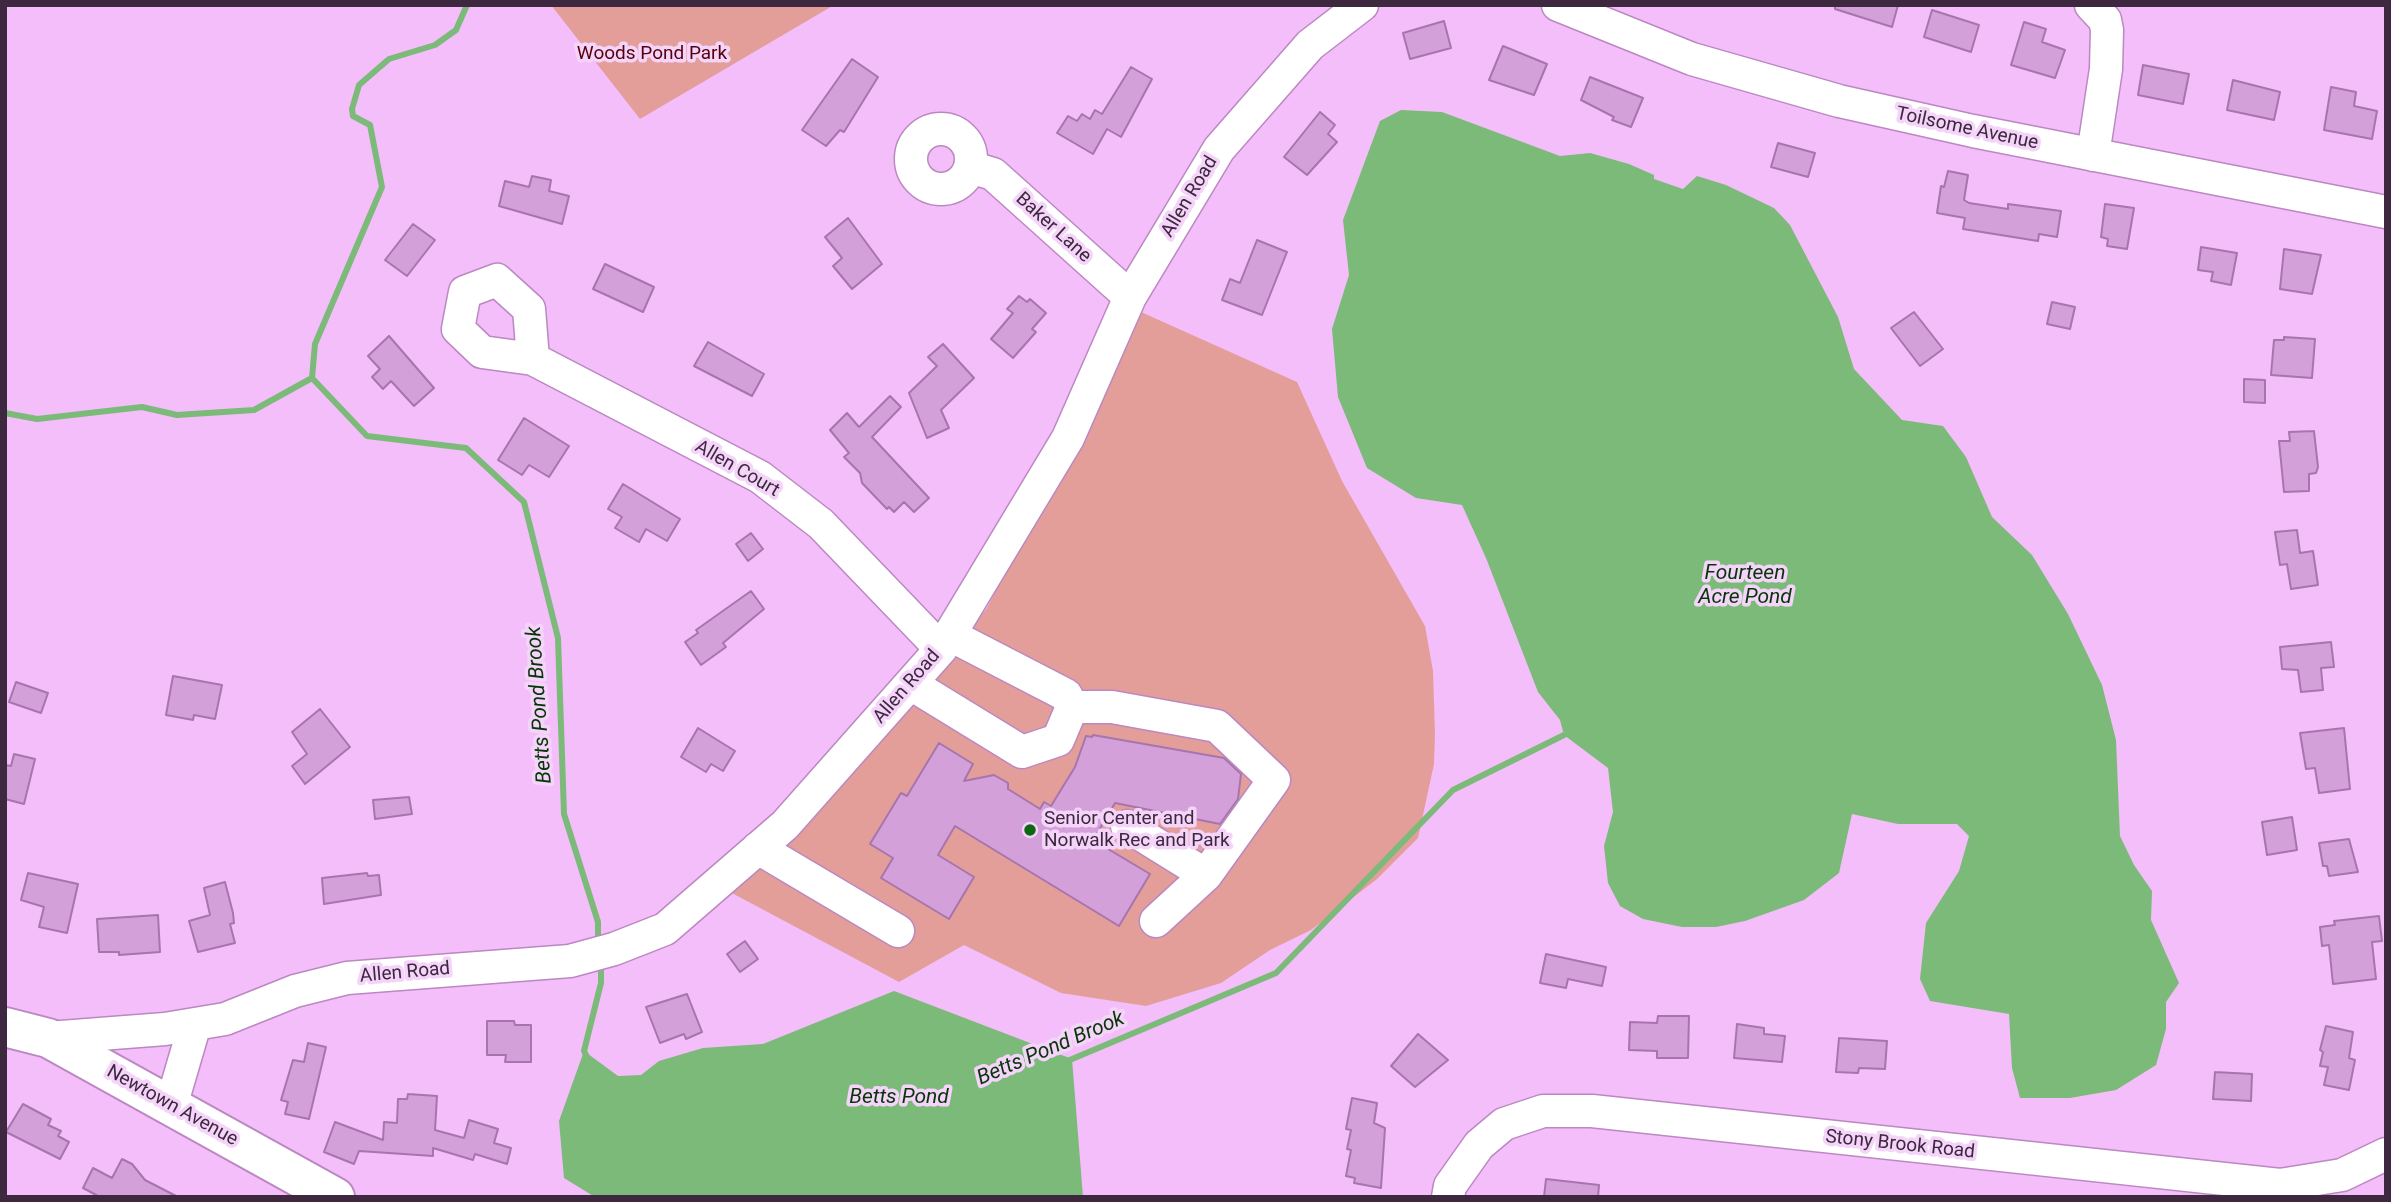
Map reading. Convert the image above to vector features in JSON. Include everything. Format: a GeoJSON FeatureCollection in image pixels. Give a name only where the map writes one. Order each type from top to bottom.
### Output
{"type":"FeatureCollection","features":[{"type":"Feature","properties":{"kind":"main road","name":"Newtown Avenue"},"geometry":{"type":"LineString","coordinates":[[5,1027],[48,1038],[335,1197]]}},
{"type":"Feature","properties":{"kind":"street","name":"Allen Road"},"geometry":{"type":"LineString","coordinates":[[48,1038],[226,1019],[295,991],[346,978],[570,961],[665,929],[785,825],[946,642],[1068,438],[1130,297],[1219,149],[1310,45],[1362,5]]}},
{"type":"Feature","properties":{"kind":"street","name":"Toilsome Avenue"},"geometry":{"type":"LineString","coordinates":[[1558,5],[1692,60],[1839,101],[2093,155],[2386,212]]}},
{"type":"Feature","properties":{"kind":"street"},"geometry":{"type":"LineString","coordinates":[[2093,155],[2106,69],[2107,10]]}},
{"type":"Feature","properties":{"kind":"street","name":"Baker Lane"},"geometry":{"type":"LineString","coordinates":[[970,167],[993,174],[1130,297]]}},
{"type":"Feature","properties":{"kind":"street","name":"Allen Court"},"geometry":{"type":"LineString","coordinates":[[533,359],[760,477],[821,524],[946,642],[1066,695],[1072,707]]}},
{"type":"Feature","properties":{"kind":"street"},"geometry":{"type":"LineString","coordinates":[[911,684],[1022,752],[1058,740],[1072,707],[1112,706],[1217,726],[1274,780],[1206,875],[1156,921]]}},
{"type":"Feature","properties":{"kind":"street"},"geometry":{"type":"LineString","coordinates":[[1128,826],[1206,875]]}},
{"type":"Feature","properties":{"kind":"street"},"geometry":{"type":"LineString","coordinates":[[758,848],[898,931]]}},
{"type":"Feature","properties":{"kind":"street"},"geometry":{"type":"LineString","coordinates":[[171,1106],[195,1024]]}},
{"type":"Feature","properties":{"kind":"street","name":"Stony Brook Road"},"geometry":{"type":"LineString","coordinates":[[1448,1197],[1450,1186],[1479,1145],[1504,1124],[1543,1111],[1592,1111],[2280,1185],[2342,1175],[2386,1154]]}},
{"type":"Feature","properties":{"kind":"green space","name":"Woods Pond Park"},"geometry":{"type":"Polygon","coordinates":[[[551,5],[834,5],[640,119],[551,5]]]}},
{"type":"Feature","properties":{"kind":"green space"},"geometry":{"type":"Polygon","coordinates":[[[1141,312],[1297,382],[1342,481],[1425,626],[1433,671],[1435,734],[1434,764],[1418,838],[1377,879],[1311,930],[1270,950],[1221,983],[1146,1006],[1061,993],[964,945],[899,982],[730,892],[858,766],[923,694],[987,608],[1141,312]]]}},
{"type":"Feature","properties":{"kind":"water","name":"Fourteen Acre Pond"},"geometry":{"type":"Polygon","coordinates":[[[1401,110],[1442,112],[1560,156],[1590,153],[1629,164],[1654,175],[1654,179],[1683,189],[1697,176],[1726,185],[1774,208],[1790,225],[1838,317],[1854,369],[1902,420],[1943,426],[1966,457],[1992,517],[2032,555],[2068,614],[2102,685],[2116,740],[2120,836],[2134,865],[2152,891],[2151,920],[2179,983],[2166,1002],[2166,1029],[2156,1065],[2116,1090],[2070,1098],[2020,1098],[2012,1068],[2009,1014],[1930,1001],[1920,979],[1926,923],[1959,871],[1969,836],[1957,824],[1898,824],[1852,814],[1839,873],[1804,900],[1745,921],[1716,927],[1682,927],[1643,919],[1620,906],[1608,883],[1604,846],[1613,812],[1608,768],[1564,735],[1560,720],[1538,692],[1486,558],[1462,505],[1416,498],[1367,468],[1338,397],[1332,329],[1349,275],[1343,220],[1380,121],[1401,110]]]}},
{"type":"Feature","properties":{"kind":"water","name":"Betts Pond"},"geometry":{"type":"Polygon","coordinates":[[[894,991],[1072,1059],[1083,1197],[595,1197],[564,1178],[559,1121],[584,1051],[618,1076],[641,1075],[659,1061],[703,1048],[763,1044],[894,991]]]}},
{"type":"Feature","properties":{"kind":"building"},"geometry":{"type":"Polygon","coordinates":[[[1835,5],[1898,5],[1892,27],[1835,9],[1835,5]]]}},
{"type":"Feature","properties":{"kind":"building"},"geometry":{"type":"Polygon","coordinates":[[[1932,10],[1979,25],[1971,52],[1924,37],[1932,10]]]}},
{"type":"Feature","properties":{"kind":"building"},"geometry":{"type":"Polygon","coordinates":[[[1444,21],[1451,48],[1410,59],[1403,33],[1444,21]]]}},
{"type":"Feature","properties":{"kind":"building"},"geometry":{"type":"Polygon","coordinates":[[[2024,22],[2046,29],[2042,42],[2065,50],[2055,78],[2011,65],[2024,22]]]}},
{"type":"Feature","properties":{"kind":"building"},"geometry":{"type":"Polygon","coordinates":[[[1503,46],[1547,64],[1534,95],[1489,80],[1503,46]]]}},
{"type":"Feature","properties":{"kind":"building"},"geometry":{"type":"Polygon","coordinates":[[[852,59],[878,77],[844,132],[840,130],[826,146],[802,130],[852,59]]]}},
{"type":"Feature","properties":{"kind":"building"},"geometry":{"type":"Polygon","coordinates":[[[2143,65],[2189,74],[2183,104],[2138,95],[2143,65]]]}},
{"type":"Feature","properties":{"kind":"building"},"geometry":{"type":"Polygon","coordinates":[[[1131,67],[1152,79],[1121,137],[1107,129],[1093,154],[1057,133],[1068,116],[1077,121],[1082,114],[1090,119],[1095,110],[1102,114],[1131,67]]]}},
{"type":"Feature","properties":{"kind":"building"},"geometry":{"type":"Polygon","coordinates":[[[1590,77],[1643,98],[1631,127],[1612,120],[1614,117],[1581,100],[1590,77]]]}},
{"type":"Feature","properties":{"kind":"building"},"geometry":{"type":"Polygon","coordinates":[[[2233,80],[2280,92],[2274,120],[2227,110],[2233,80]]]}},
{"type":"Feature","properties":{"kind":"building"},"geometry":{"type":"Polygon","coordinates":[[[2331,87],[2356,92],[2354,106],[2377,111],[2372,139],[2324,130],[2331,87]]]}},
{"type":"Feature","properties":{"kind":"building"},"geometry":{"type":"Polygon","coordinates":[[[1320,112],[1335,125],[1328,134],[1337,142],[1307,175],[1284,157],[1320,112]]]}},
{"type":"Feature","properties":{"kind":"building"},"geometry":{"type":"Polygon","coordinates":[[[1778,143],[1815,153],[1808,177],[1771,167],[1778,143]]]}},
{"type":"Feature","properties":{"kind":"building"},"geometry":{"type":"Polygon","coordinates":[[[1948,171],[1968,175],[1964,200],[1969,203],[2008,209],[2008,204],[2061,211],[2057,237],[2039,234],[2038,241],[1963,229],[1965,218],[1937,213],[1941,186],[1944,187],[1948,171]]]}},
{"type":"Feature","properties":{"kind":"building"},"geometry":{"type":"Polygon","coordinates":[[[532,176],[551,180],[549,191],[569,196],[562,224],[499,206],[505,181],[529,187],[532,176]]]}},
{"type":"Feature","properties":{"kind":"building"},"geometry":{"type":"Polygon","coordinates":[[[2105,204],[2134,208],[2127,249],[2107,246],[2108,239],[2101,237],[2105,204]]]}},
{"type":"Feature","properties":{"kind":"building"},"geometry":{"type":"Polygon","coordinates":[[[848,218],[882,264],[852,289],[833,266],[842,258],[825,237],[848,218]]]}},
{"type":"Feature","properties":{"kind":"building"},"geometry":{"type":"Polygon","coordinates":[[[413,224],[435,240],[407,276],[385,260],[413,224]]]}},
{"type":"Feature","properties":{"kind":"building"},"geometry":{"type":"Polygon","coordinates":[[[1257,240],[1287,252],[1262,315],[1222,300],[1230,279],[1240,283],[1257,240]]]}},
{"type":"Feature","properties":{"kind":"building"},"geometry":{"type":"Polygon","coordinates":[[[2201,247],[2237,253],[2231,285],[2211,281],[2213,272],[2198,270],[2201,247]]]}},
{"type":"Feature","properties":{"kind":"building"},"geometry":{"type":"Polygon","coordinates":[[[2284,249],[2321,255],[2312,294],[2280,289],[2284,249]]]}},
{"type":"Feature","properties":{"kind":"building"},"geometry":{"type":"Polygon","coordinates":[[[605,264],[654,287],[643,312],[593,289],[605,264]]]}},
{"type":"Feature","properties":{"kind":"building"},"geometry":{"type":"Polygon","coordinates":[[[1019,296],[1027,302],[1030,299],[1046,313],[1032,329],[1036,332],[1013,358],[991,339],[1013,313],[1007,309],[1019,296]]]}},
{"type":"Feature","properties":{"kind":"building"},"geometry":{"type":"Polygon","coordinates":[[[2052,302],[2075,307],[2070,329],[2047,324],[2052,302]]]}},
{"type":"Feature","properties":{"kind":"building"},"geometry":{"type":"Polygon","coordinates":[[[1914,312],[1943,349],[1920,366],[1891,328],[1914,312]]]}},
{"type":"Feature","properties":{"kind":"building"},"geometry":{"type":"Polygon","coordinates":[[[389,336],[434,388],[414,406],[391,381],[383,389],[372,377],[380,369],[368,356],[389,336]]]}},
{"type":"Feature","properties":{"kind":"building"},"geometry":{"type":"Polygon","coordinates":[[[2284,337],[2315,339],[2312,378],[2271,375],[2274,340],[2284,340],[2284,337]]]}},
{"type":"Feature","properties":{"kind":"building"},"geometry":{"type":"Polygon","coordinates":[[[708,342],[764,374],[752,396],[694,366],[708,342]]]}},
{"type":"Feature","properties":{"kind":"building"},"geometry":{"type":"Polygon","coordinates":[[[943,344],[974,378],[941,410],[949,428],[927,438],[909,393],[937,366],[928,357],[943,344]]]}},
{"type":"Feature","properties":{"kind":"building"},"geometry":{"type":"Polygon","coordinates":[[[2244,379],[2265,380],[2265,403],[2244,402],[2244,379]]]}},
{"type":"Feature","properties":{"kind":"building"},"geometry":{"type":"Polygon","coordinates":[[[890,396],[901,407],[872,437],[929,498],[914,512],[904,502],[894,512],[889,507],[887,509],[862,483],[860,473],[844,457],[849,453],[830,430],[847,413],[859,427],[890,396]]]}},
{"type":"Feature","properties":{"kind":"building"},"geometry":{"type":"Polygon","coordinates":[[[524,418],[569,446],[549,477],[529,465],[522,475],[498,460],[524,418]]]}},
{"type":"Feature","properties":{"kind":"building"},"geometry":{"type":"Polygon","coordinates":[[[2314,431],[2318,467],[2316,473],[2309,474],[2309,491],[2284,492],[2279,441],[2290,441],[2289,432],[2314,431]]]}},
{"type":"Feature","properties":{"kind":"building"},"geometry":{"type":"Polygon","coordinates":[[[623,484],[680,519],[667,541],[646,529],[639,542],[615,528],[622,517],[608,509],[623,484]]]}},
{"type":"Feature","properties":{"kind":"building"},"geometry":{"type":"Polygon","coordinates":[[[2297,530],[2300,553],[2313,551],[2318,585],[2291,589],[2287,564],[2280,565],[2275,532],[2297,530]]]}},
{"type":"Feature","properties":{"kind":"building"},"geometry":{"type":"Polygon","coordinates":[[[751,533],[763,549],[748,561],[736,544],[751,533]]]}},
{"type":"Feature","properties":{"kind":"building"},"geometry":{"type":"Polygon","coordinates":[[[751,591],[764,609],[723,643],[726,647],[701,665],[685,642],[698,633],[696,630],[751,591]]]}},
{"type":"Feature","properties":{"kind":"building"},"geometry":{"type":"Polygon","coordinates":[[[2331,642],[2334,667],[2321,668],[2323,690],[2301,692],[2298,670],[2282,669],[2280,647],[2331,642]]]}},
{"type":"Feature","properties":{"kind":"building"},"geometry":{"type":"Polygon","coordinates":[[[173,676],[222,685],[215,719],[194,715],[193,720],[166,715],[173,676]]]}},
{"type":"Feature","properties":{"kind":"building"},"geometry":{"type":"Polygon","coordinates":[[[16,682],[48,693],[41,713],[9,702],[16,682]]]}},
{"type":"Feature","properties":{"kind":"building"},"geometry":{"type":"Polygon","coordinates":[[[320,709],[350,747],[305,784],[292,766],[307,754],[292,732],[320,709]]]}},
{"type":"Feature","properties":{"kind":"building"},"geometry":{"type":"Polygon","coordinates":[[[698,728],[735,751],[723,771],[711,764],[706,772],[681,757],[698,728]]]}},
{"type":"Feature","properties":{"kind":"building"},"geometry":{"type":"Polygon","coordinates":[[[2344,728],[2350,789],[2319,793],[2315,768],[2306,769],[2300,733],[2344,728]]]}},
{"type":"Feature","properties":{"kind":"building","name":"Senior Center and Norwalk Rec and Park"},"geometry":{"type":"Polygon","coordinates":[[[1086,736],[1224,758],[1241,774],[1238,799],[1220,824],[1115,803],[1093,840],[1150,874],[1119,926],[955,826],[938,855],[974,877],[949,919],[881,878],[893,858],[870,844],[901,793],[907,796],[939,743],[973,764],[964,781],[994,775],[1008,783],[1008,789],[1040,809],[1044,802],[1051,806],[1075,767],[1086,736]]]}},
{"type":"Feature","properties":{"kind":"building"},"geometry":{"type":"Polygon","coordinates":[[[14,754],[35,759],[24,804],[5,799],[5,765],[11,766],[14,754]]]}},
{"type":"Feature","properties":{"kind":"building"},"geometry":{"type":"Polygon","coordinates":[[[409,797],[412,814],[375,819],[373,800],[409,797]]]}},
{"type":"Feature","properties":{"kind":"building"},"geometry":{"type":"Polygon","coordinates":[[[2292,817],[2297,850],[2267,855],[2262,822],[2292,817]]]}},
{"type":"Feature","properties":{"kind":"building"},"geometry":{"type":"Polygon","coordinates":[[[2349,839],[2358,872],[2329,876],[2327,866],[2323,866],[2319,843],[2349,839]]]}},
{"type":"Feature","properties":{"kind":"building"},"geometry":{"type":"Polygon","coordinates":[[[28,873],[78,884],[67,933],[39,927],[44,907],[21,900],[28,873]]]}},
{"type":"Feature","properties":{"kind":"building"},"geometry":{"type":"Polygon","coordinates":[[[367,873],[368,876],[379,875],[381,895],[324,904],[322,878],[367,873]]]}},
{"type":"Feature","properties":{"kind":"building"},"geometry":{"type":"Polygon","coordinates":[[[225,882],[233,913],[234,923],[230,924],[235,943],[198,952],[189,921],[210,915],[204,888],[225,882]]]}},
{"type":"Feature","properties":{"kind":"building"},"geometry":{"type":"Polygon","coordinates":[[[158,915],[160,952],[119,955],[119,952],[99,952],[97,919],[158,915]]]}},
{"type":"Feature","properties":{"kind":"building"},"geometry":{"type":"Polygon","coordinates":[[[2379,916],[2382,941],[2372,942],[2376,979],[2333,984],[2329,945],[2322,946],[2320,927],[2335,925],[2334,921],[2379,916]]]}},
{"type":"Feature","properties":{"kind":"building"},"geometry":{"type":"Polygon","coordinates":[[[745,941],[758,959],[740,972],[727,954],[745,941]]]}},
{"type":"Feature","properties":{"kind":"building"},"geometry":{"type":"Polygon","coordinates":[[[1546,954],[1606,967],[1602,986],[1568,979],[1566,988],[1540,983],[1546,954]]]}},
{"type":"Feature","properties":{"kind":"building"},"geometry":{"type":"Polygon","coordinates":[[[687,994],[702,1032],[686,1039],[684,1034],[660,1043],[646,1007],[687,994]]]}},
{"type":"Feature","properties":{"kind":"building"},"geometry":{"type":"Polygon","coordinates":[[[1658,1016],[1689,1016],[1688,1058],[1657,1058],[1657,1051],[1629,1050],[1630,1022],[1657,1023],[1658,1016]]]}},
{"type":"Feature","properties":{"kind":"building"},"geometry":{"type":"Polygon","coordinates":[[[487,1021],[514,1021],[515,1025],[531,1025],[531,1062],[505,1062],[506,1055],[487,1055],[487,1021]]]}},
{"type":"Feature","properties":{"kind":"building"},"geometry":{"type":"Polygon","coordinates":[[[1737,1024],[1764,1028],[1764,1034],[1785,1036],[1782,1062],[1734,1058],[1737,1024]]]}},
{"type":"Feature","properties":{"kind":"building"},"geometry":{"type":"Polygon","coordinates":[[[2326,1026],[2353,1032],[2349,1058],[2355,1060],[2349,1090],[2324,1085],[2328,1067],[2320,1066],[2323,1052],[2320,1050],[2326,1026]]]}},
{"type":"Feature","properties":{"kind":"building"},"geometry":{"type":"Polygon","coordinates":[[[1418,1034],[1448,1060],[1415,1087],[1391,1066],[1418,1034]]]}},
{"type":"Feature","properties":{"kind":"building"},"geometry":{"type":"Polygon","coordinates":[[[1839,1038],[1887,1041],[1885,1069],[1859,1068],[1858,1073],[1836,1072],[1839,1038]]]}},
{"type":"Feature","properties":{"kind":"building"},"geometry":{"type":"Polygon","coordinates":[[[308,1043],[326,1047],[309,1119],[285,1114],[288,1102],[281,1100],[293,1060],[304,1062],[308,1043]]]}},
{"type":"Feature","properties":{"kind":"building"},"geometry":{"type":"Polygon","coordinates":[[[2215,1072],[2252,1074],[2251,1101],[2213,1099],[2215,1072]]]}},
{"type":"Feature","properties":{"kind":"building"},"geometry":{"type":"Polygon","coordinates":[[[408,1094],[437,1096],[435,1130],[464,1138],[469,1120],[498,1129],[494,1143],[511,1148],[507,1164],[475,1154],[473,1160],[433,1148],[433,1156],[359,1151],[354,1164],[324,1152],[335,1122],[383,1140],[384,1122],[397,1123],[398,1099],[407,1099],[408,1094]]]}},
{"type":"Feature","properties":{"kind":"building"},"geometry":{"type":"Polygon","coordinates":[[[1352,1098],[1377,1103],[1374,1123],[1385,1128],[1381,1188],[1354,1183],[1355,1178],[1346,1176],[1351,1150],[1347,1149],[1351,1130],[1346,1129],[1352,1098]]]}},
{"type":"Feature","properties":{"kind":"building"},"geometry":{"type":"Polygon","coordinates":[[[23,1104],[51,1119],[48,1125],[61,1131],[58,1136],[69,1142],[60,1159],[6,1132],[23,1104]]]}},
{"type":"Feature","properties":{"kind":"building"},"geometry":{"type":"Polygon","coordinates":[[[122,1159],[132,1164],[145,1180],[178,1197],[100,1197],[83,1188],[93,1168],[112,1178],[122,1159]]]}},
{"type":"Feature","properties":{"kind":"building"},"geometry":{"type":"Polygon","coordinates":[[[1546,1179],[1599,1185],[1598,1197],[1544,1197],[1546,1179]]]}},
{"type":"Feature","properties":{"kind":"waterway"},"geometry":{"type":"LineString","coordinates":[[312,378],[315,344],[382,187],[370,125],[353,116],[352,109],[359,85],[389,59],[435,45],[456,30],[467,5]]}},
{"type":"Feature","properties":{"kind":"waterway","name":"Betts Pond Brook"},"geometry":{"type":"LineString","coordinates":[[312,378],[367,436],[466,448],[524,502],[558,638],[564,814],[598,922],[598,935]]}},
{"type":"Feature","properties":{"kind":"waterway","name":"Betts Pond Brook"},"geometry":{"type":"LineString","coordinates":[[5,413],[37,419],[142,407],[177,415],[254,410],[312,378]]}},
{"type":"Feature","properties":{"kind":"waterway","name":"Betts Pond Brook"},"geometry":{"type":"LineString","coordinates":[[1065,1062],[1276,973],[1453,790],[1564,735]]}},
{"type":"Feature","properties":{"kind":"waterway","name":"Betts Pond Brook"},"geometry":{"type":"LineString","coordinates":[[587,1057],[584,1051],[601,983],[601,971]]}},
{"type":"Feature","properties":{"kind":"place","name":"Senior Center and Norwalk Rec and Park"},"geometry":{"type":"Point","coordinates":[1030,830]}}]}
